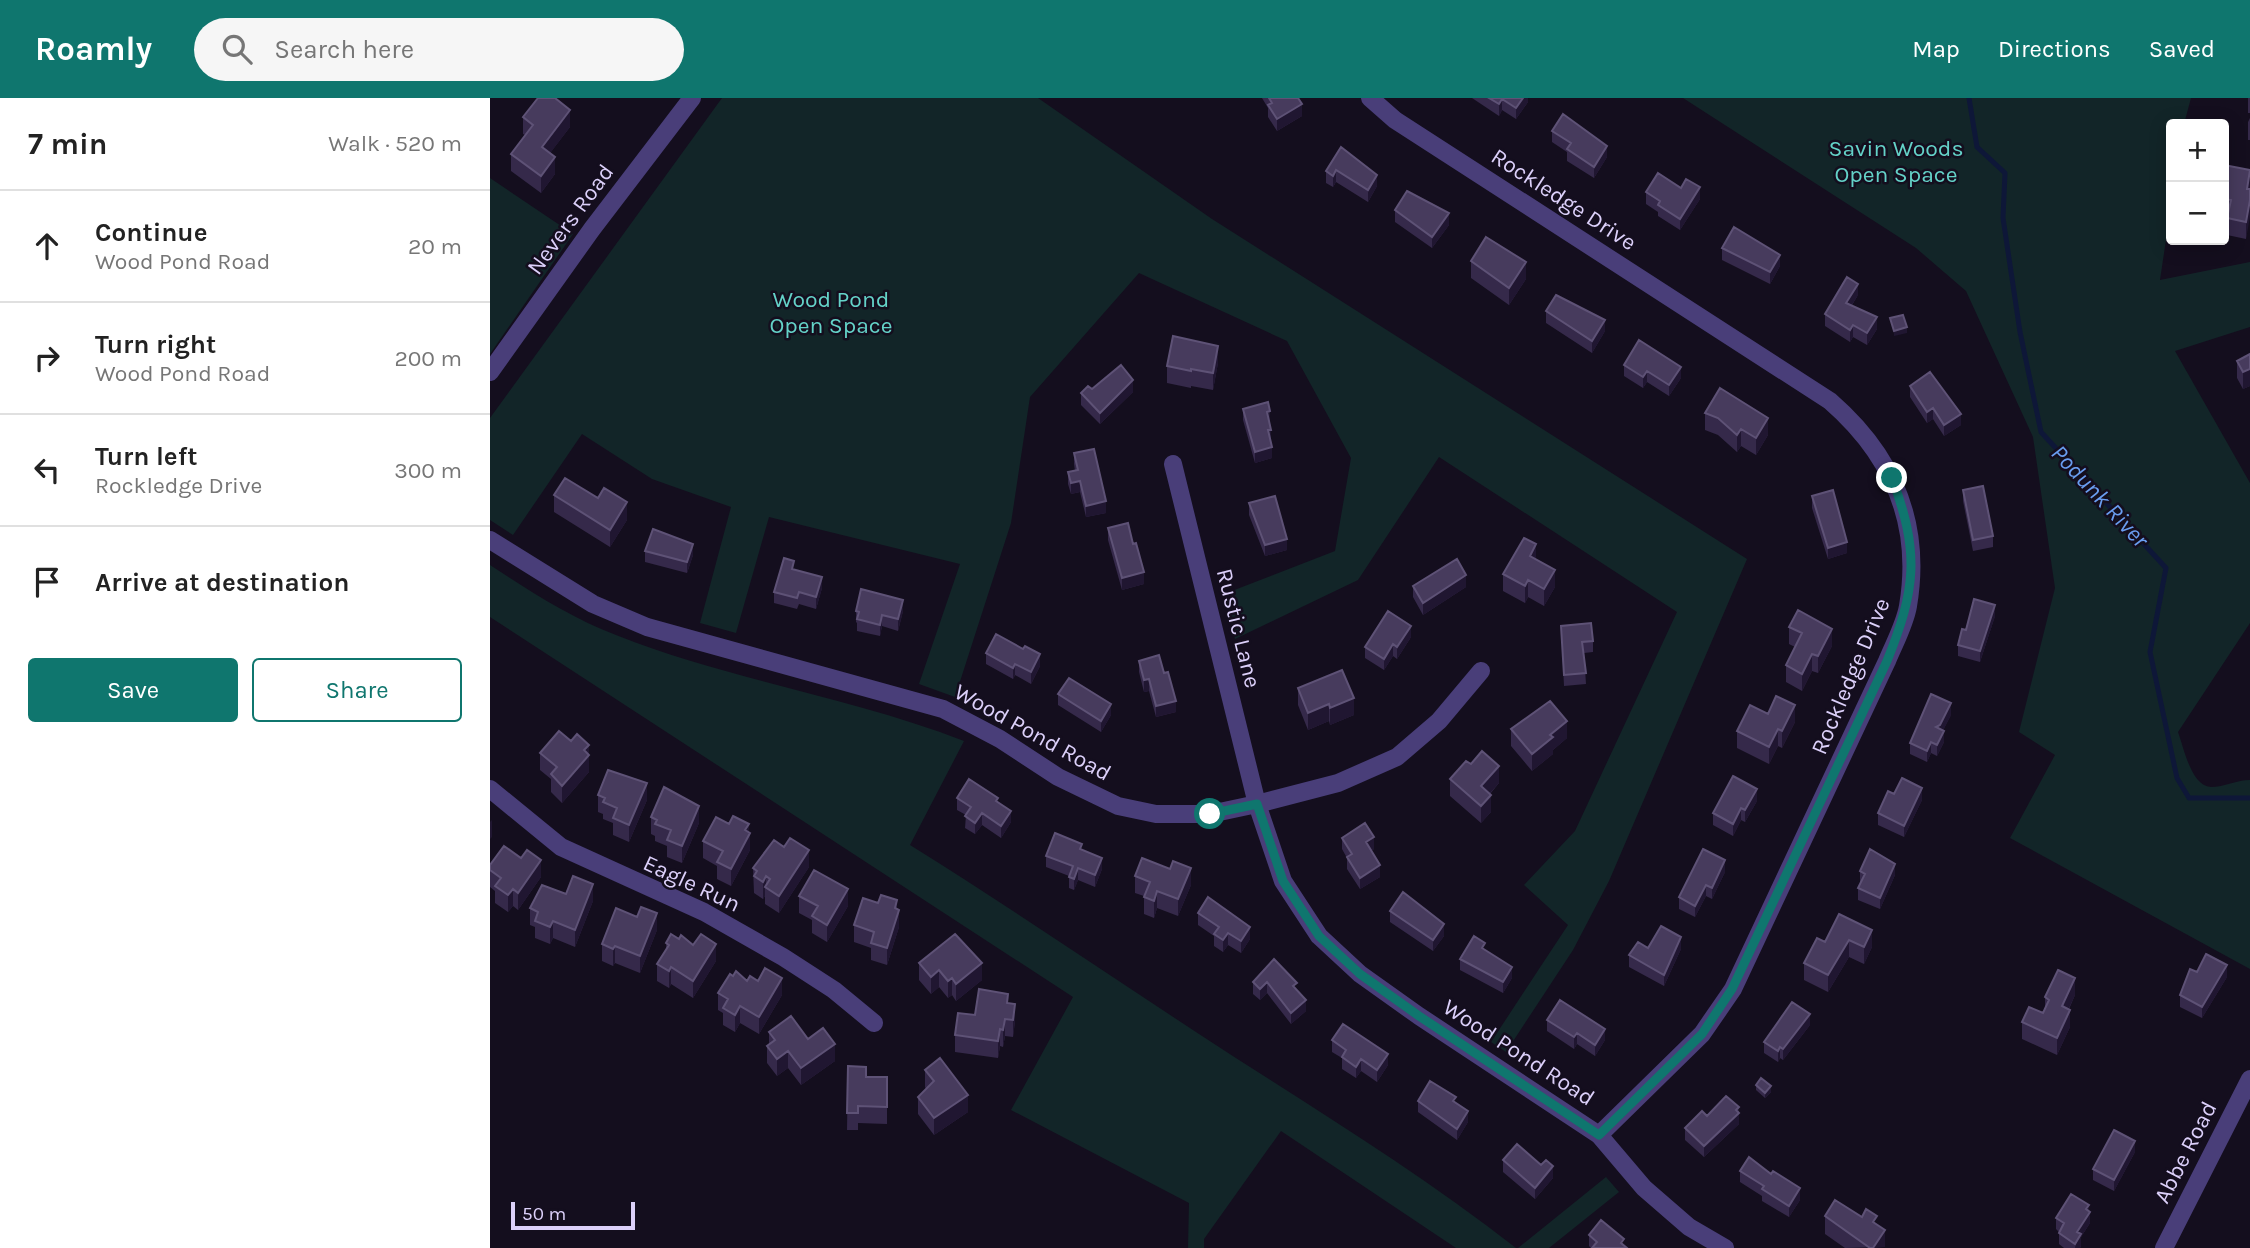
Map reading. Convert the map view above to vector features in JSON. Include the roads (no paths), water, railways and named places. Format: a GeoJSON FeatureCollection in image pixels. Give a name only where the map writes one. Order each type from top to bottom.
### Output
{"type":"FeatureCollection","features":[{"type":"Feature","properties":{"kind":"street","name":"Nevers Road"},"geometry":{"type":"LineString","coordinates":[[490,372],[592,229],[692,98]]}},
{"type":"Feature","properties":{"kind":"street","name":"Rockledge Drive"},"geometry":{"type":"LineString","coordinates":[[1370,98],[1395,120],[1830,401],[1855,423],[1879,453],[1903,508],[1912,556],[1908,608],[1882,673],[1732,989],[1702,1034],[1599,1135]]}},
{"type":"Feature","properties":{"kind":"street","name":"Rustic Lane"},"geometry":{"type":"LineString","coordinates":[[1173,464],[1257,804]]}},
{"type":"Feature","properties":{"kind":"street","name":"Wood Pond Road"},"geometry":{"type":"LineString","coordinates":[[490,540],[593,604],[647,627],[711,647],[886,691],[943,709],[1000,739],[1058,778],[1118,806],[1156,814],[1183,816],[1210,814],[1257,804],[1283,881],[1319,936],[1360,974],[1419,1016],[1599,1135],[1644,1188],[1689,1227],[1725,1248]]}},
{"type":"Feature","properties":{"kind":"street"},"geometry":{"type":"LineString","coordinates":[[1257,804],[1338,783],[1397,757],[1439,721],[1481,671]]}},
{"type":"Feature","properties":{"kind":"street","name":"Eagle Run"},"geometry":{"type":"LineString","coordinates":[[490,789],[561,847],[704,912],[834,990],[874,1023]]}},
{"type":"Feature","properties":{"kind":"street","name":"Abbe Road"},"geometry":{"type":"LineString","coordinates":[[2164,1248],[2250,1079]]}},
{"type":"Feature","properties":{"kind":"waterway","name":"Podunk River"},"geometry":{"type":"LineString","coordinates":[[1969,98],[1977,147],[2005,173],[2003,218],[2020,332],[2041,432],[2166,568],[2150,652],[2177,778],[2189,798],[2250,798]]}},
{"type":"Feature","properties":{"kind":"park label","name":"Savin Woods Open Space"},"geometry":{"type":"Point","coordinates":[1896,161]}},
{"type":"Feature","properties":{"kind":"park label","name":"Wood Pond Open Space"},"geometry":{"type":"Point","coordinates":[831,312]}}]}
